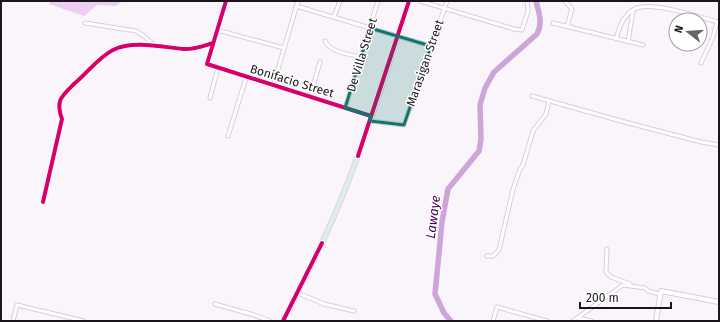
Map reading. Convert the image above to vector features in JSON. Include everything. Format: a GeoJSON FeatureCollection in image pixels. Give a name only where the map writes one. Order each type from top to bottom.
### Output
{"type":"FeatureCollection","features":[{"type":"Feature","properties":{"kind":"main road"},"geometry":{"type":"LineString","coordinates":[[283,321],[338,209],[371,119],[409,1]]}},
{"type":"Feature","properties":{"kind":"street"},"geometry":{"type":"LineString","coordinates":[[43,202],[62,119],[58,108],[59,100],[95,65],[113,50],[132,46],[194,48],[213,43],[226,1]]}},
{"type":"Feature","properties":{"kind":"street"},"geometry":{"type":"LineString","coordinates":[[273,86],[298,1]]}},
{"type":"Feature","properties":{"kind":"street"},"geometry":{"type":"LineString","coordinates":[[334,17],[340,1]]}},
{"type":"Feature","properties":{"kind":"street","name":"De Villa Street"},"geometry":{"type":"LineString","coordinates":[[345,108],[378,1]]}},
{"type":"Feature","properties":{"kind":"street"},"geometry":{"type":"LineString","coordinates":[[420,1],[514,29],[522,30],[528,11],[527,1]]}},
{"type":"Feature","properties":{"kind":"street","name":"Marasigan Street"},"geometry":{"type":"LineString","coordinates":[[404,125],[447,1]]}},
{"type":"Feature","properties":{"kind":"street"},"geometry":{"type":"LineString","coordinates":[[565,1],[572,9],[567,26]]}},
{"type":"Feature","properties":{"kind":"street"},"geometry":{"type":"LineString","coordinates":[[296,6],[431,46]]}},
{"type":"Feature","properties":{"kind":"street"},"geometry":{"type":"LineString","coordinates":[[616,39],[620,24],[633,11],[641,7],[668,10],[718,22],[701,63]]}},
{"type":"Feature","properties":{"kind":"street"},"geometry":{"type":"LineString","coordinates":[[628,42],[633,11]]}},
{"type":"Feature","properties":{"kind":"street"},"geometry":{"type":"LineString","coordinates":[[85,23],[136,31],[155,46]]}},
{"type":"Feature","properties":{"kind":"street"},"geometry":{"type":"LineString","coordinates":[[553,23],[643,45]]}},
{"type":"Feature","properties":{"kind":"street"},"geometry":{"type":"LineString","coordinates":[[217,30],[284,48]]}},
{"type":"Feature","properties":{"kind":"street"},"geometry":{"type":"LineString","coordinates":[[325,41],[337,51],[361,57]]}},
{"type":"Feature","properties":{"kind":"street","name":"Bonifacio Street"},"geometry":{"type":"LineString","coordinates":[[213,43],[207,64],[246,78],[345,108],[371,119],[404,125]]}},
{"type":"Feature","properties":{"kind":"street"},"geometry":{"type":"LineString","coordinates":[[310,97],[320,62]]}},
{"type":"Feature","properties":{"kind":"street"},"geometry":{"type":"LineString","coordinates":[[210,98],[218,68]]}},
{"type":"Feature","properties":{"kind":"street"},"geometry":{"type":"LineString","coordinates":[[228,136],[246,78]]}},
{"type":"Feature","properties":{"kind":"street"},"geometry":{"type":"LineString","coordinates":[[532,96],[701,142],[719,145]]}},
{"type":"Feature","properties":{"kind":"street"},"geometry":{"type":"LineString","coordinates":[[487,256],[493,256],[499,250],[513,189],[520,169],[523,165],[533,131],[546,114],[549,101]]}},
{"type":"Feature","properties":{"kind":"street"},"geometry":{"type":"LineString","coordinates":[[607,249],[606,272],[611,277],[660,294]]}},
{"type":"Feature","properties":{"kind":"street"},"geometry":{"type":"LineString","coordinates":[[573,321],[623,285],[632,285]]}},
{"type":"Feature","properties":{"kind":"street"},"geometry":{"type":"LineString","coordinates":[[656,321],[661,291],[719,302]]}},
{"type":"Feature","properties":{"kind":"street"},"geometry":{"type":"LineString","coordinates":[[298,293],[324,304],[354,311]]}},
{"type":"Feature","properties":{"kind":"street"},"geometry":{"type":"LineString","coordinates":[[216,304],[270,321]]}},
{"type":"Feature","properties":{"kind":"street"},"geometry":{"type":"LineString","coordinates":[[13,321],[17,305],[84,321]]}},
{"type":"Feature","properties":{"kind":"street"},"geometry":{"type":"LineString","coordinates":[[493,321],[497,307],[547,321]]}},
{"type":"Feature","properties":{"kind":"street"},"geometry":{"type":"LineString","coordinates":[[577,318],[590,321]]}},
{"type":"Feature","properties":{"kind":"highlighted area"},"geometry":{"type":"Polygon","coordinates":[[[370,28],[431,46],[404,125],[370,121],[371,116],[345,108],[370,28]]]}},
{"type":"Feature","properties":{"kind":"shaded area"},"geometry":{"type":"Polygon","coordinates":[[[50,1],[123,1],[116,6],[97,5],[84,16],[49,4],[50,1]]]}},
{"type":"Feature","properties":{"kind":"waterway","name":"Lawaye"},"geometry":{"type":"LineString","coordinates":[[451,321],[444,313],[435,294],[442,222],[448,189],[479,151],[481,139],[480,105],[485,88],[494,72],[537,34],[539,30],[540,22],[536,1]]}},
{"type":"Feature","properties":{"kind":"cycle path"},"geometry":{"type":"LineString","coordinates":[[226,1],[207,64],[371,116]]}},
{"type":"Feature","properties":{"kind":"cycle path"},"geometry":{"type":"LineString","coordinates":[[358,156],[409,1]]}},
{"type":"Feature","properties":{"kind":"cycle path"},"geometry":{"type":"LineString","coordinates":[[43,202],[62,119],[59,107],[61,99],[66,91],[98,61],[113,50],[129,45],[148,45],[190,49],[213,43]]}},
{"type":"Feature","properties":{"kind":"cycle path"},"geometry":{"type":"LineString","coordinates":[[283,321],[322,243]]}}]}
